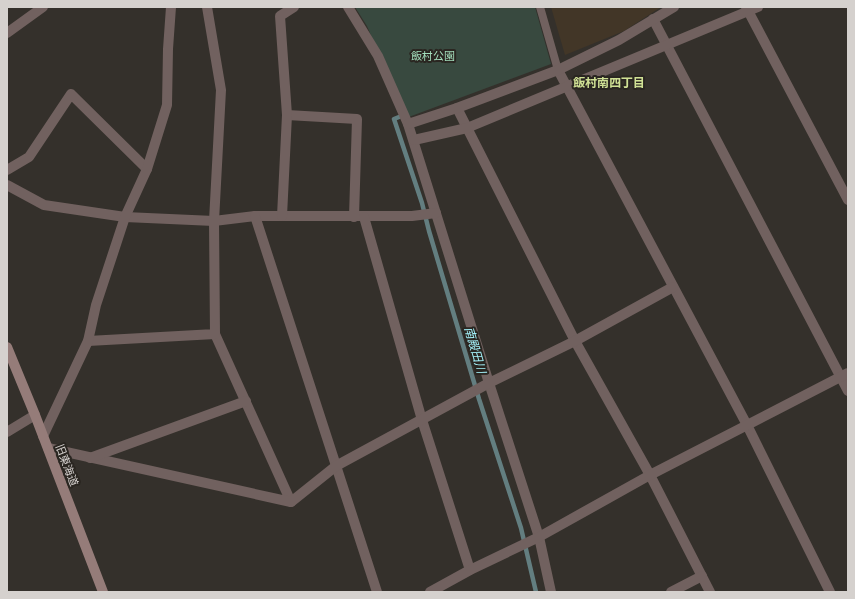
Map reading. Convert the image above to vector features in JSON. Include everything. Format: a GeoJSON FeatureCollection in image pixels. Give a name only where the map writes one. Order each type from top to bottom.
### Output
{"type":"FeatureCollection","features":[{"type":"Feature","properties":{"kind":"street"},"geometry":{"type":"LineString","coordinates":[[7,33],[43,7]]}},
{"type":"Feature","properties":{"kind":"street"},"geometry":{"type":"LineString","coordinates":[[43,436],[88,341],[96,305],[125,217],[147,169],[167,104],[168,49],[171,7]]}},
{"type":"Feature","properties":{"kind":"street"},"geometry":{"type":"LineString","coordinates":[[207,7],[220,90],[214,221],[215,334],[290,502]]}},
{"type":"Feature","properties":{"kind":"street"},"geometry":{"type":"LineString","coordinates":[[282,216],[287,115],[280,16],[294,7]]}},
{"type":"Feature","properties":{"kind":"street"},"geometry":{"type":"LineString","coordinates":[[348,7],[378,56],[414,140],[434,213],[486,385],[536,539],[551,592]]}},
{"type":"Feature","properties":{"kind":"street"},"geometry":{"type":"LineString","coordinates":[[408,124],[457,108],[558,70],[619,40],[674,7]]}},
{"type":"Feature","properties":{"kind":"street"},"geometry":{"type":"LineString","coordinates":[[414,140],[467,128],[566,85],[667,45],[751,8],[848,200]]}},
{"type":"Feature","properties":{"kind":"street"},"geometry":{"type":"LineString","coordinates":[[653,19],[844,375],[848,391]]}},
{"type":"Feature","properties":{"kind":"street"},"geometry":{"type":"LineString","coordinates":[[558,70],[746,426],[830,592]]}},
{"type":"Feature","properties":{"kind":"street"},"geometry":{"type":"LineString","coordinates":[[7,170],[29,157],[71,94],[147,169]]}},
{"type":"Feature","properties":{"kind":"street"},"geometry":{"type":"LineString","coordinates":[[457,108],[575,342],[650,475],[710,592]]}},
{"type":"Feature","properties":{"kind":"street"},"geometry":{"type":"LineString","coordinates":[[287,115],[357,120],[359,217],[470,570]]}},
{"type":"Feature","properties":{"kind":"street"},"geometry":{"type":"LineString","coordinates":[[7,185],[44,205],[125,217],[214,221],[255,216],[359,217],[417,216],[434,213]]}},
{"type":"Feature","properties":{"kind":"street"},"geometry":{"type":"LineString","coordinates":[[255,216],[377,592]]}},
{"type":"Feature","properties":{"kind":"street"},"geometry":{"type":"LineString","coordinates":[[290,502],[336,466],[470,393],[575,342],[673,287]]}},
{"type":"Feature","properties":{"kind":"street"},"geometry":{"type":"LineString","coordinates":[[88,341],[215,334]]}},
{"type":"Feature","properties":{"kind":"street","name":"旧東海道"},"geometry":{"type":"LineString","coordinates":[[7,348],[48,448],[103,592]]}},
{"type":"Feature","properties":{"kind":"street"},"geometry":{"type":"LineString","coordinates":[[430,592],[470,570],[536,539],[650,475],[844,375]]}},
{"type":"Feature","properties":{"kind":"street"},"geometry":{"type":"LineString","coordinates":[[90,458],[246,401]]}},
{"type":"Feature","properties":{"kind":"street"},"geometry":{"type":"LineString","coordinates":[[7,432],[35,415]]}},
{"type":"Feature","properties":{"kind":"street"},"geometry":{"type":"LineString","coordinates":[[48,448],[290,502]]}},
{"type":"Feature","properties":{"kind":"street"},"geometry":{"type":"LineString","coordinates":[[671,592],[702,576]]}},
{"type":"Feature","properties":{"kind":"lane"},"geometry":{"type":"LineString","coordinates":[[540,7],[558,70]]}},
{"type":"Feature","properties":{"kind":"shaded area"},"geometry":{"type":"Polygon","coordinates":[[[551,7],[661,7],[624,31],[565,55],[551,7]]]}},
{"type":"Feature","properties":{"kind":"green space","name":"飯村公園"},"geometry":{"type":"Polygon","coordinates":[[[355,7],[535,7],[551,64],[406,118],[367,26],[355,7]]]}},
{"type":"Feature","properties":{"kind":"waterway","name":"南殿田川"},"geometry":{"type":"LineString","coordinates":[[399,117],[394,119],[422,203],[479,399],[521,528],[536,592]]}},
{"type":"Feature","properties":{"kind":"district","name":"飯村南四丁目"},"geometry":{"type":"Point","coordinates":[609,83]}}]}
